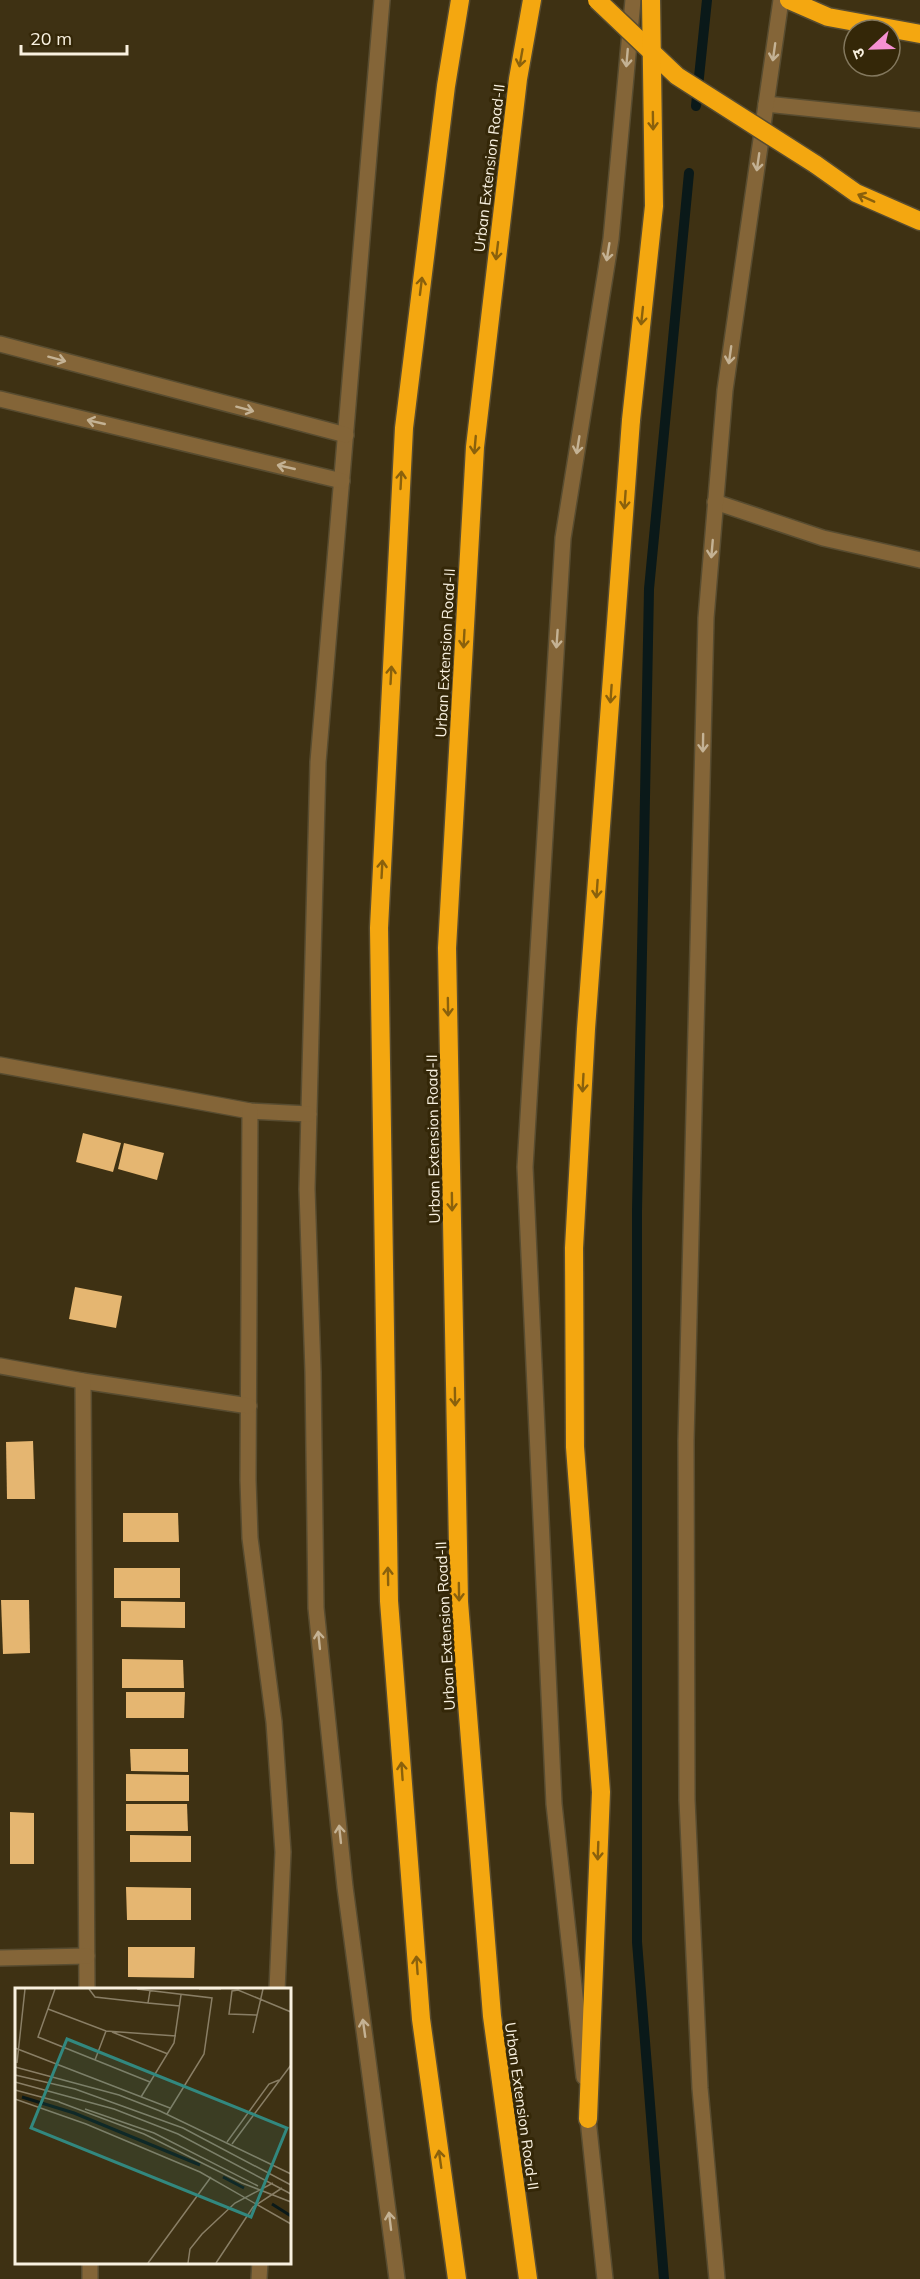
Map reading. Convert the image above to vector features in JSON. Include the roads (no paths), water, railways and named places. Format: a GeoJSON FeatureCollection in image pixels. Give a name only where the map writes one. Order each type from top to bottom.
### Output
{"type":"FeatureCollection","features":[{"type":"Feature","properties":{"kind":"highway"},"geometry":{"type":"LineString","coordinates":[[457,2279],[421,2019],[389,1601],[379,928],[404,428],[446,86],[460,0]]}},
{"type":"Feature","properties":{"kind":"highway","name":"Urban Extension Road-II"},"geometry":{"type":"LineString","coordinates":[[528,2279],[492,2016],[459,1602],[447,948],[475,447],[518,79],[532,0]]}},
{"type":"Feature","properties":{"kind":"highway"},"geometry":{"type":"LineString","coordinates":[[597,0],[677,76],[815,164],[856,194],[920,221]]}},
{"type":"Feature","properties":{"kind":"highway"},"geometry":{"type":"LineString","coordinates":[[588,2119],[601,1792],[575,1447],[574,1248],[587,1017],[631,420],[654,207],[651,0]]}},
{"type":"Feature","properties":{"kind":"highway"},"geometry":{"type":"LineString","coordinates":[[789,0],[828,17],[920,34]]}},
{"type":"Feature","properties":{"kind":"street"},"geometry":{"type":"LineString","coordinates":[[382,0],[318,762],[307,1190],[313,1372],[316,1608],[345,1887],[397,2279]]}},
{"type":"Feature","properties":{"kind":"street"},"geometry":{"type":"LineString","coordinates":[[605,2279],[554,1804],[525,1167],[564,538],[610,239],[633,0]]}},
{"type":"Feature","properties":{"kind":"street"},"geometry":{"type":"LineString","coordinates":[[717,2279],[700,2088],[687,1800],[686,1477],[706,618],[725,390],[781,0]]}},
{"type":"Feature","properties":{"kind":"street"},"geometry":{"type":"LineString","coordinates":[[766,104],[920,120]]}},
{"type":"Feature","properties":{"kind":"street"},"geometry":{"type":"LineString","coordinates":[[0,344],[346,435]]}},
{"type":"Feature","properties":{"kind":"street"},"geometry":{"type":"LineString","coordinates":[[0,399],[342,481]]}},
{"type":"Feature","properties":{"kind":"street"},"geometry":{"type":"LineString","coordinates":[[716,502],[822,538],[920,560]]}},
{"type":"Feature","properties":{"kind":"street"},"geometry":{"type":"LineString","coordinates":[[0,1065],[250,1111],[309,1114]]}},
{"type":"Feature","properties":{"kind":"street"},"geometry":{"type":"LineString","coordinates":[[250,1111],[247,1460],[250,1538],[274,1722],[283,1852],[277,1988]]}},
{"type":"Feature","properties":{"kind":"street"},"geometry":{"type":"LineString","coordinates":[[0,1366],[249,1406]]}},
{"type":"Feature","properties":{"kind":"street"},"geometry":{"type":"LineString","coordinates":[[83,1381],[87,1988]]}},
{"type":"Feature","properties":{"kind":"street"},"geometry":{"type":"LineString","coordinates":[[0,1958],[87,1956]]}},
{"type":"Feature","properties":{"kind":"street"},"geometry":{"type":"LineString","coordinates":[[258,2279],[260,2264]]}},
{"type":"Feature","properties":{"kind":"waterway"},"geometry":{"type":"LineString","coordinates":[[696,106],[707,0]]}},
{"type":"Feature","properties":{"kind":"waterway"},"geometry":{"type":"LineString","coordinates":[[664,2279],[637,1942],[637,1211],[649,589],[689,173]]}}]}
